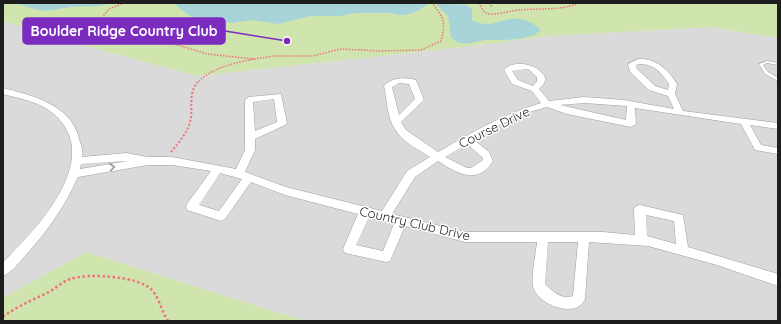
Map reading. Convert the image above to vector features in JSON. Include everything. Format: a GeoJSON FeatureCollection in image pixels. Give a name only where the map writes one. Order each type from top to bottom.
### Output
{"type":"FeatureCollection","features":[{"type":"Feature","properties":{"kind":"street"},"geometry":{"type":"LineString","coordinates":[[671,94],[652,88],[633,70],[632,64],[636,62],[650,62],[660,68],[673,84],[671,94],[680,113]]}},
{"type":"Feature","properties":{"kind":"street"},"geometry":{"type":"LineString","coordinates":[[397,121],[420,100],[412,82],[407,80],[392,82],[388,86],[399,130],[437,157],[460,171],[468,173],[479,168],[488,161],[486,155],[467,139]]}},
{"type":"Feature","properties":{"kind":"street"},"geometry":{"type":"LineString","coordinates":[[535,89],[547,104],[567,111],[631,124],[631,104]]}},
{"type":"Feature","properties":{"kind":"street"},"geometry":{"type":"LineString","coordinates":[[3,91],[40,102],[64,117],[76,138],[77,161],[73,174],[58,206],[46,224],[33,240],[3,270]]}},
{"type":"Feature","properties":{"kind":"street"},"geometry":{"type":"LineString","coordinates":[[218,169],[191,207],[221,216],[243,176],[250,150],[249,100],[278,96],[282,123],[250,137]]}},
{"type":"Feature","properties":{"kind":"street","name":"Course Drive"},"geometry":{"type":"LineString","coordinates":[[384,217],[411,174],[467,139],[523,111],[547,104],[584,100],[631,104],[680,113],[777,127]]}},
{"type":"Feature","properties":{"kind":"street"},"geometry":{"type":"LineString","coordinates":[[744,122],[758,148],[778,151]]}},
{"type":"Feature","properties":{"kind":"street","name":"Country Club Drive"},"geometry":{"type":"LineString","coordinates":[[77,161],[126,157],[148,161]]}},
{"type":"Feature","properties":{"kind":"street","name":"Country Club Drive"},"geometry":{"type":"LineString","coordinates":[[73,174],[148,161],[164,161],[199,165],[243,176],[285,191],[401,222],[465,237],[543,236],[641,240],[717,260],[778,280]]}},
{"type":"Feature","properties":{"kind":"street"},"geometry":{"type":"LineString","coordinates":[[641,240],[640,209],[679,218],[683,251]]}},
{"type":"Feature","properties":{"kind":"street"},"geometry":{"type":"LineString","coordinates":[[364,212],[349,249],[386,257],[401,222]]}},
{"type":"Feature","properties":{"kind":"street"},"geometry":{"type":"LineString","coordinates":[[543,236],[539,286],[549,297],[571,304],[579,299],[584,237]]}},
{"type":"Feature","properties":{"kind":"lane"},"geometry":{"type":"LineString","coordinates":[[778,64],[767,62],[761,64],[766,73],[778,80]]}},
{"type":"Feature","properties":{"kind":"path"},"geometry":{"type":"LineString","coordinates":[[95,23],[106,17],[110,10],[124,3]]}},
{"type":"Feature","properties":{"kind":"path"},"geometry":{"type":"LineString","coordinates":[[479,3],[480,9],[485,13],[492,14],[519,10],[555,10],[580,3]]}},
{"type":"Feature","properties":{"kind":"path"},"geometry":{"type":"LineString","coordinates":[[489,3],[492,7]]}},
{"type":"Feature","properties":{"kind":"path"},"geometry":{"type":"LineString","coordinates":[[164,161],[190,125],[192,93],[194,86],[203,78],[219,69],[254,59],[274,56],[313,56],[340,49],[392,51],[428,48],[441,41],[444,30],[443,17],[432,4]]}},
{"type":"Feature","properties":{"kind":"path"},"geometry":{"type":"LineString","coordinates":[[106,17],[109,23]]}},
{"type":"Feature","properties":{"kind":"path"},"geometry":{"type":"LineString","coordinates":[[85,24],[109,23],[156,42],[178,45],[208,54],[254,59]]}},
{"type":"Feature","properties":{"kind":"path"},"geometry":{"type":"LineString","coordinates":[[3,317],[22,304],[73,278],[83,276],[119,278],[150,287],[162,312],[167,320],[170,321]]}},
{"type":"Feature","properties":{"kind":"shaded area"},"geometry":{"type":"Polygon","coordinates":[[[3,21],[79,44],[197,76],[464,47],[548,36],[712,27],[778,38],[778,321],[305,321],[86,252],[3,298],[3,21]]]}},
{"type":"Feature","properties":{"kind":"green space"},"geometry":{"type":"Polygon","coordinates":[[[3,3],[778,3],[778,38],[712,27],[548,36],[464,47],[197,76],[79,44],[3,21],[3,3]]]}},
{"type":"Feature","properties":{"kind":"green space"},"geometry":{"type":"Polygon","coordinates":[[[86,252],[305,321],[3,321],[3,298],[86,252]]]}},
{"type":"Feature","properties":{"kind":"water"},"geometry":{"type":"Polygon","coordinates":[[[12,3],[112,3],[107,5],[71,7],[48,11],[12,3]]]}},
{"type":"Feature","properties":{"kind":"water"},"geometry":{"type":"Polygon","coordinates":[[[173,3],[427,3],[427,5],[415,12],[405,15],[391,13],[355,13],[341,16],[311,16],[278,24],[251,20],[233,23],[190,16],[173,3]]]}},
{"type":"Feature","properties":{"kind":"water"},"geometry":{"type":"Polygon","coordinates":[[[435,3],[467,5],[472,9],[472,20],[481,23],[489,24],[511,19],[520,19],[539,28],[540,31],[528,37],[506,40],[485,40],[467,44],[460,43],[451,37],[448,16],[435,3]]]}},
{"type":"Feature","properties":{"kind":"place","name":"Boulder Ridge Country Club"},"geometry":{"type":"Point","coordinates":[287,41]}}]}
